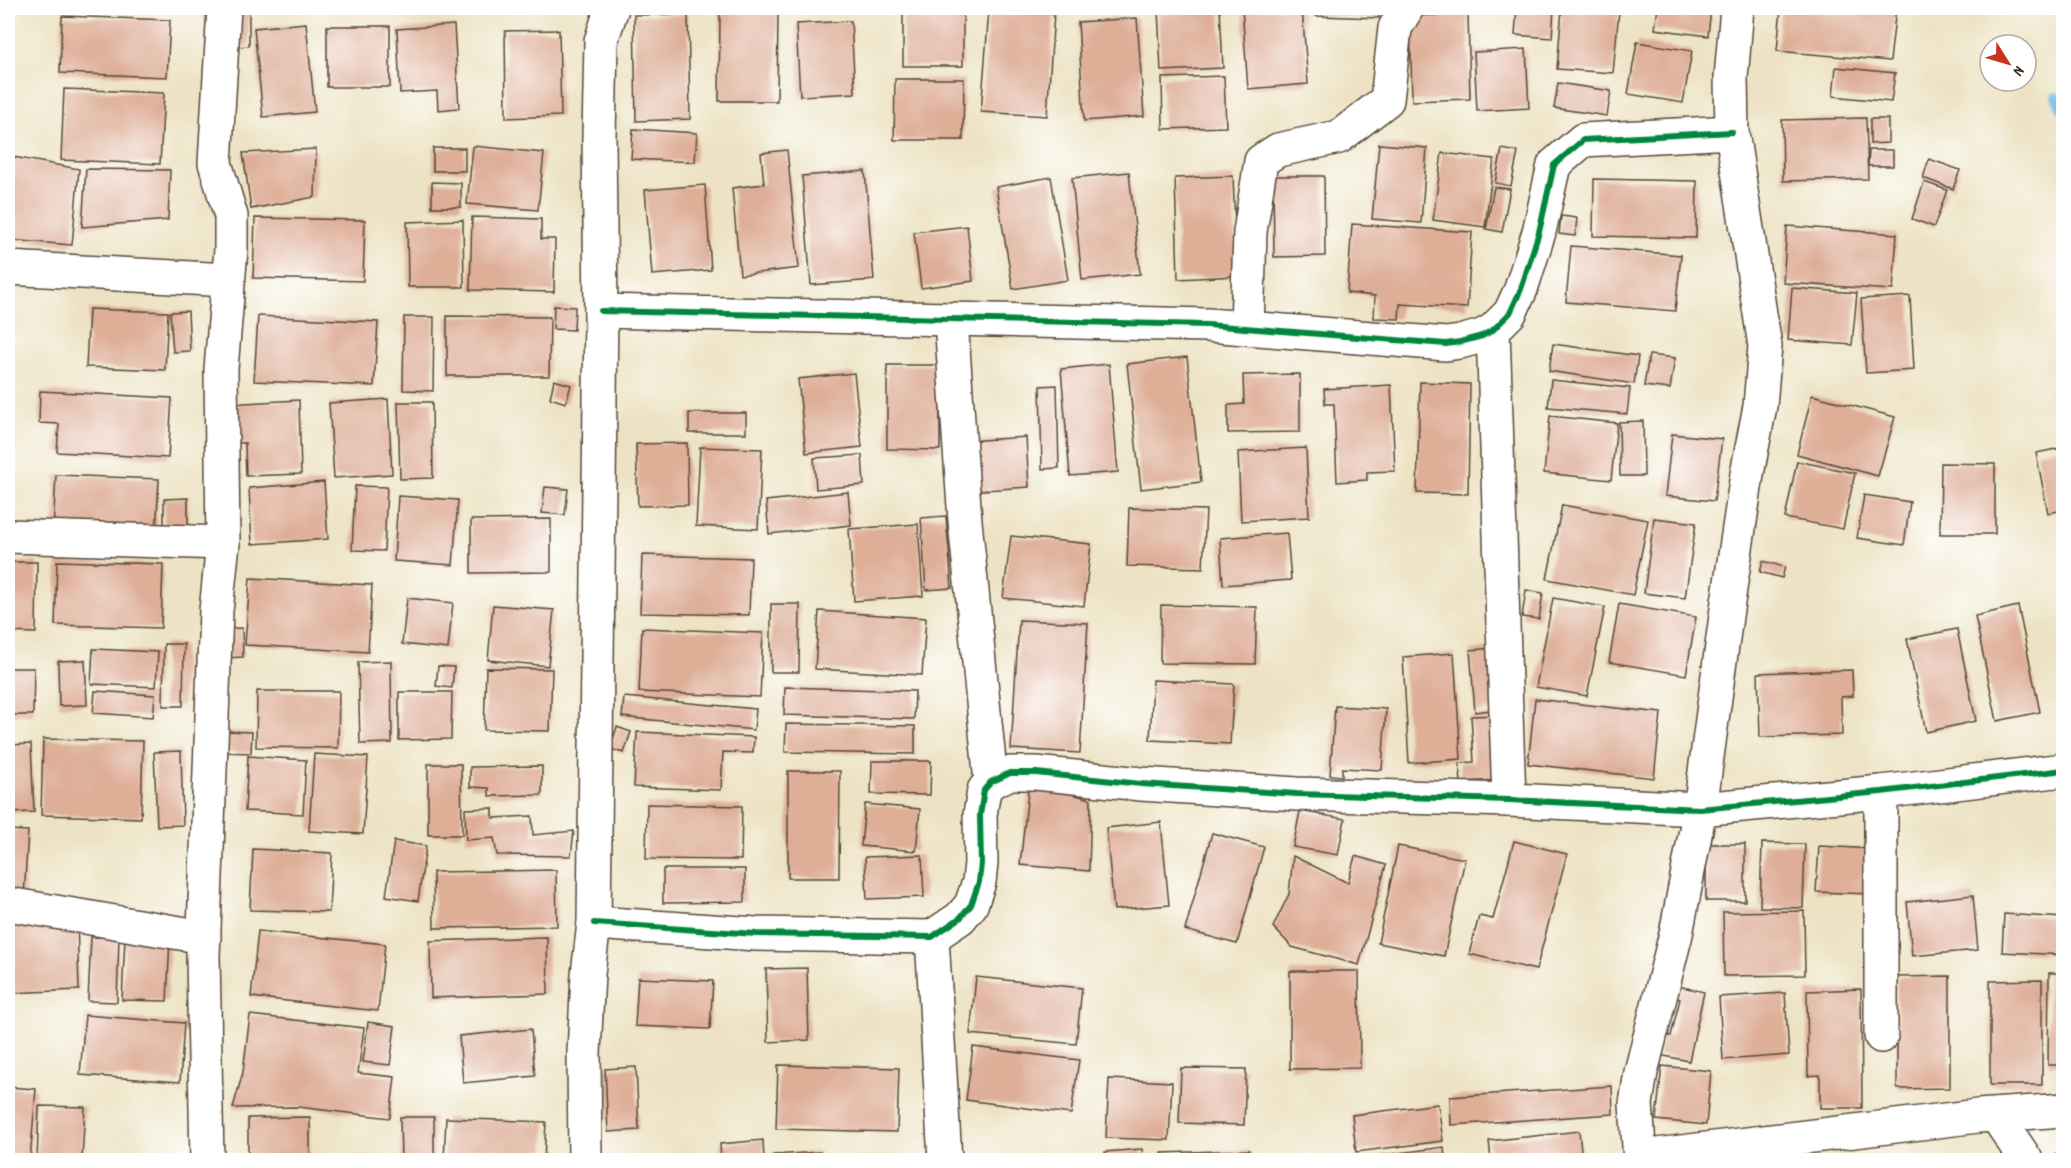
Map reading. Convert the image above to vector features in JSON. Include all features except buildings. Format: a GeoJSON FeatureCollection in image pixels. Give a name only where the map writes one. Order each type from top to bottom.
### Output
{"type":"FeatureCollection","features":[{"type":"Feature","properties":{"kind":"street"},"geometry":{"type":"LineString","coordinates":[[207,1161],[204,937],[216,611],[223,543],[221,369],[231,216],[215,163],[224,8]]}},
{"type":"Feature","properties":{"kind":"street"},"geometry":{"type":"LineString","coordinates":[[585,1161],[584,1053],[588,974],[594,923],[601,311],[599,138],[601,41],[612,8]]}},
{"type":"Feature","properties":{"kind":"street"},"geometry":{"type":"LineString","coordinates":[[1247,328],[1250,232],[1261,161],[1278,150],[1340,137],[1387,100],[1395,28],[1407,8]]}},
{"type":"Feature","properties":{"kind":"street"},"geometry":{"type":"LineString","coordinates":[[1737,8],[1731,78],[1732,132],[1765,346],[1760,406],[1747,474],[1700,809],[1676,934],[1641,1072],[1636,1104],[1640,1159],[1996,1115],[2064,1110]]}},
{"type":"Feature","properties":{"kind":"street"},"geometry":{"type":"LineString","coordinates":[[601,311],[1208,325],[1446,344],[1471,339],[1493,330],[1510,313],[1521,289],[1539,232],[1554,165],[1583,140],[1732,132]]}},
{"type":"Feature","properties":{"kind":"street"},"geometry":{"type":"LineString","coordinates":[[8,268],[228,280]]}},
{"type":"Feature","properties":{"kind":"street"},"geometry":{"type":"LineString","coordinates":[[951,320],[965,521],[991,782]]}},
{"type":"Feature","properties":{"kind":"street"},"geometry":{"type":"LineString","coordinates":[[1493,330],[1509,800]]}},
{"type":"Feature","properties":{"kind":"street"},"geometry":{"type":"LineString","coordinates":[[8,536],[223,543]]}},
{"type":"Feature","properties":{"kind":"street"},"geometry":{"type":"LineString","coordinates":[[594,923],[756,934],[932,937],[960,918],[970,905],[979,882],[980,815],[984,790],[991,782],[1010,773],[1036,773],[1141,784],[1297,794],[1509,800],[1700,809],[1881,792],[2064,770]]}},
{"type":"Feature","properties":{"kind":"street"},"geometry":{"type":"LineString","coordinates":[[1881,792],[1881,1036]]}},
{"type":"Feature","properties":{"kind":"street"},"geometry":{"type":"LineString","coordinates":[[8,904],[204,937]]}},
{"type":"Feature","properties":{"kind":"street"},"geometry":{"type":"LineString","coordinates":[[932,937],[945,1161]]}},
{"type":"Feature","properties":{"kind":"street"},"geometry":{"type":"LineString","coordinates":[[1996,1115],[2026,1161]]}},
{"type":"Feature","properties":{"kind":"waterway"},"geometry":{"type":"LineString","coordinates":[[2056,97],[2064,112]]}},
{"type":"Feature","properties":{"kind":"cycle path"},"geometry":{"type":"LineString","coordinates":[[601,311],[1208,325],[1446,344],[1460,342],[1482,336],[1493,330],[1510,313],[1521,289],[1539,232],[1554,165],[1583,140],[1732,132]]}},
{"type":"Feature","properties":{"kind":"cycle path"},"geometry":{"type":"LineString","coordinates":[[594,923],[756,934],[932,937],[960,918],[971,905],[979,882],[980,815],[984,790],[991,782],[1010,773],[1036,773],[1141,784],[1297,794],[1509,800],[1700,809],[1881,792],[2064,770]]}}]}
